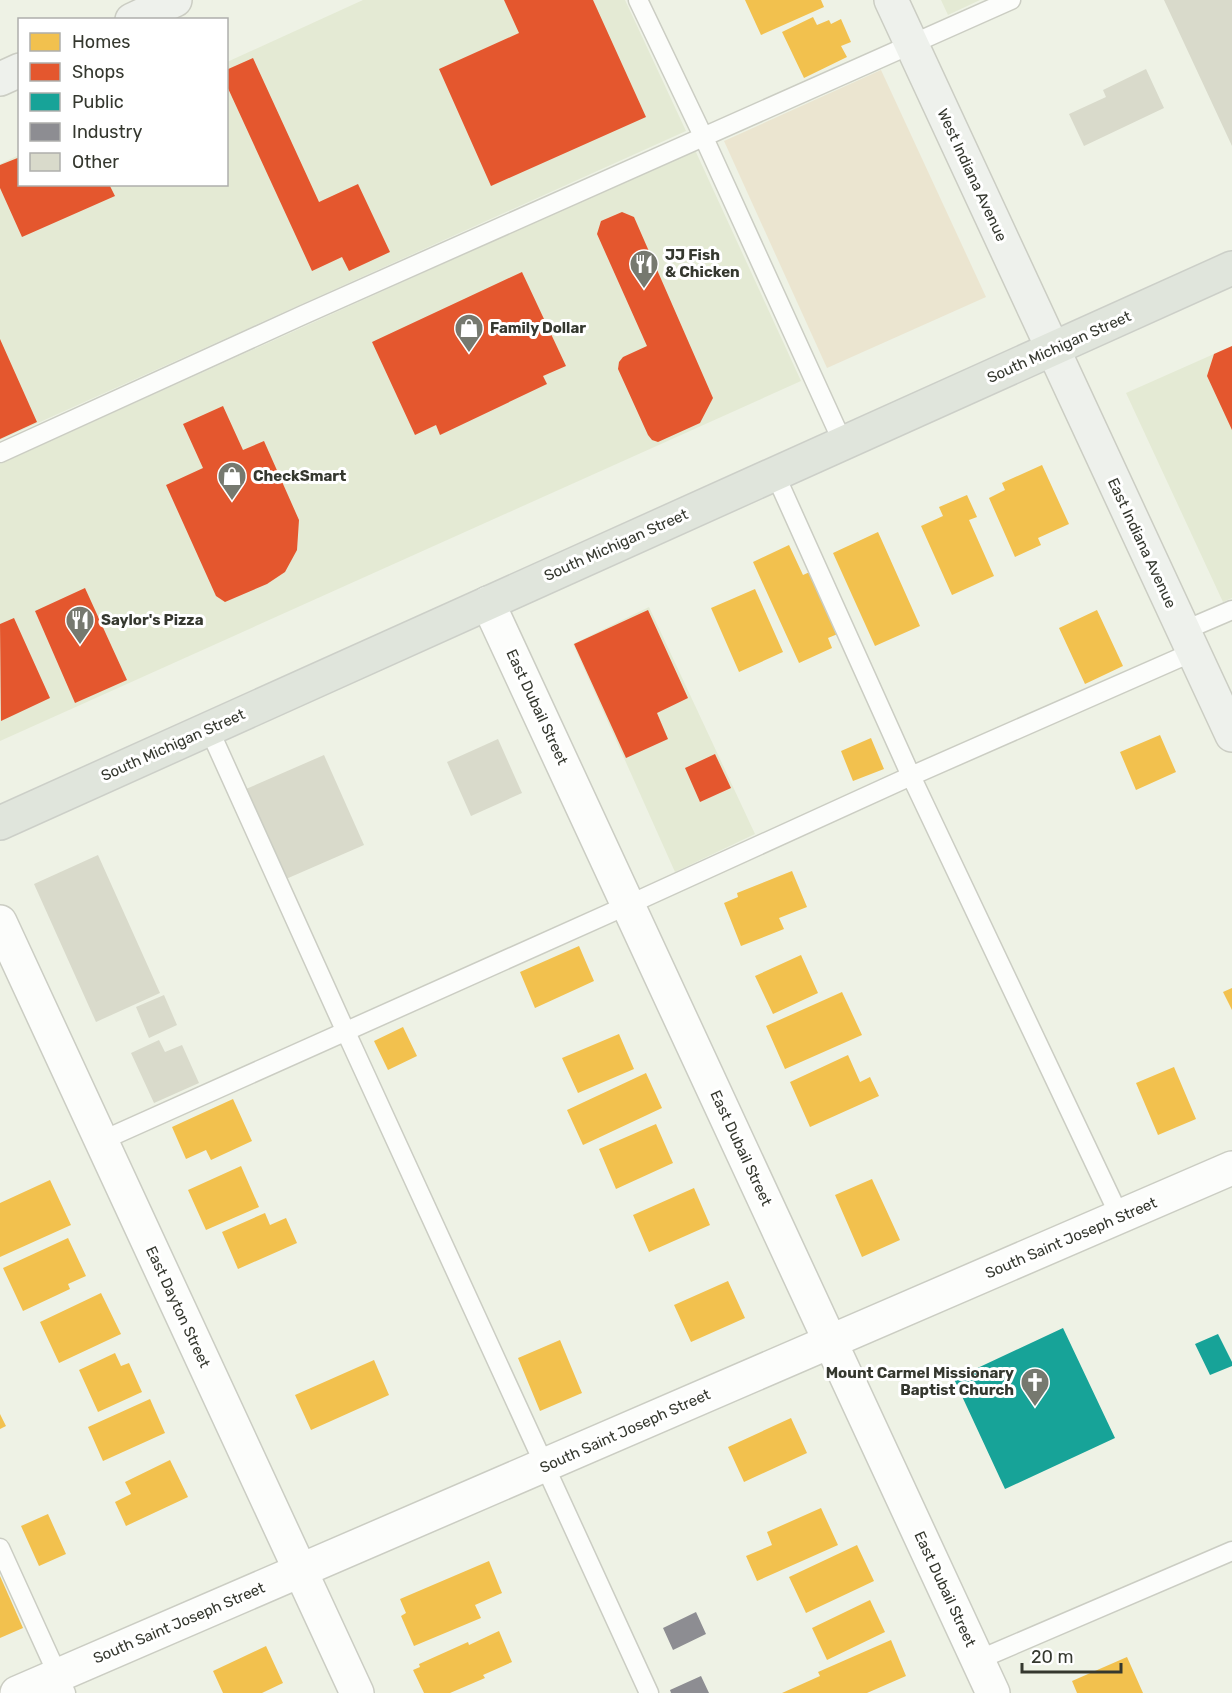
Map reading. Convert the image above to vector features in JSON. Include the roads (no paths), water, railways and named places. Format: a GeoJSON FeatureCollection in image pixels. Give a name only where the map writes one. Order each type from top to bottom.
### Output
{"type":"FeatureCollection","features":[{"type":"Feature","properties":{"kind":"main road","name":"South Michigan Street"},"geometry":{"type":"LineString","coordinates":[[0,823],[1232,268]]}},
{"type":"Feature","properties":{"kind":"street"},"geometry":{"type":"LineString","coordinates":[[136,18],[175,0]]}},
{"type":"Feature","properties":{"kind":"street","name":"West Indiana Avenue"},"geometry":{"type":"LineString","coordinates":[[891,0],[1053,350]]}},
{"type":"Feature","properties":{"kind":"street"},"geometry":{"type":"LineString","coordinates":[[0,79],[18,71]]}},
{"type":"Feature","properties":{"kind":"street","name":"East Indiana Avenue"},"geometry":{"type":"LineString","coordinates":[[1053,350],[1232,735]]}},
{"type":"Feature","properties":{"kind":"street","name":"East Dubail Street"},"geometry":{"type":"LineString","coordinates":[[488,603],[993,1693]]}},
{"type":"Feature","properties":{"kind":"street","name":"East Dayton Street"},"geometry":{"type":"LineString","coordinates":[[0,922],[357,1693]]}},
{"type":"Feature","properties":{"kind":"street","name":"South Saint Joseph Street"},"geometry":{"type":"LineString","coordinates":[[17,1693],[62,1684],[300,1571],[1232,1168]]}},
{"type":"Feature","properties":{"kind":"lane"},"geometry":{"type":"LineString","coordinates":[[638,0],[704,138],[843,443]]}},
{"type":"Feature","properties":{"kind":"lane"},"geometry":{"type":"LineString","coordinates":[[0,453],[292,320],[1011,0]]}},
{"type":"Feature","properties":{"kind":"lane"},"geometry":{"type":"LineString","coordinates":[[775,474],[911,776],[1120,1217]]}},
{"type":"Feature","properties":{"kind":"lane"},"geometry":{"type":"LineString","coordinates":[[101,1140],[911,776],[1188,642],[1232,610]]}},
{"type":"Feature","properties":{"kind":"lane"},"geometry":{"type":"LineString","coordinates":[[209,729],[544,1466],[650,1693]]}},
{"type":"Feature","properties":{"kind":"lane"},"geometry":{"type":"LineString","coordinates":[[0,1548],[62,1684]]}},
{"type":"Feature","properties":{"kind":"lane"},"geometry":{"type":"LineString","coordinates":[[978,1660],[1232,1551]]}},
{"type":"Feature","properties":{"kind":"place","name":"JJ Fish & Chicken"},"geometry":{"type":"Point","coordinates":[644,290]}},
{"type":"Feature","properties":{"kind":"place","name":"Family Dollar"},"geometry":{"type":"Point","coordinates":[469,354]}},
{"type":"Feature","properties":{"kind":"place","name":"CheckSmart"},"geometry":{"type":"Point","coordinates":[232,502]}},
{"type":"Feature","properties":{"kind":"place","name":"Saylor's Pizza"},"geometry":{"type":"Point","coordinates":[80,646]}},
{"type":"Feature","properties":{"kind":"place","name":"Mount Carmel Missionary Baptist Church"},"geometry":{"type":"Point","coordinates":[1035,1408]}}]}
